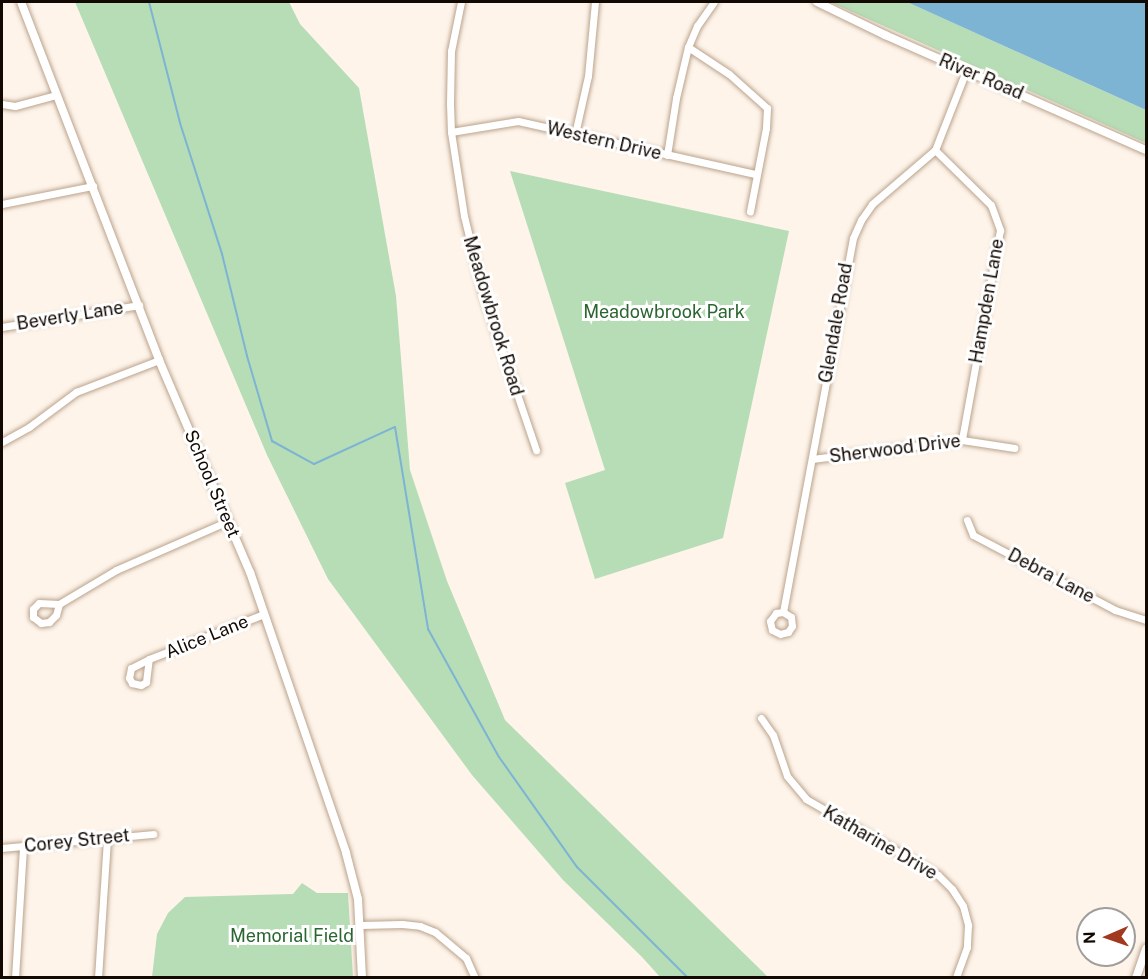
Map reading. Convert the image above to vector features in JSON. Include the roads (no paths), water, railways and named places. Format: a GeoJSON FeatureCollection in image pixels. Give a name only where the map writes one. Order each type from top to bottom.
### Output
{"type":"FeatureCollection","features":[{"type":"Feature","properties":{"kind":"street","name":"School Street"},"geometry":{"type":"LineString","coordinates":[[21,2],[159,360],[228,521],[264,614],[346,853],[358,899],[362,978]]}},
{"type":"Feature","properties":{"kind":"street","name":"Meadowbrook Road"},"geometry":{"type":"LineString","coordinates":[[461,2],[451,51],[451,132],[466,231],[477,276],[536,450]]}},
{"type":"Feature","properties":{"kind":"street"},"geometry":{"type":"LineString","coordinates":[[575,134],[588,76],[595,2]]}},
{"type":"Feature","properties":{"kind":"street"},"geometry":{"type":"LineString","coordinates":[[668,155],[676,98],[688,47],[697,26],[714,2]]}},
{"type":"Feature","properties":{"kind":"street","name":"River Road"},"geometry":{"type":"LineString","coordinates":[[817,2],[1146,150]]}},
{"type":"Feature","properties":{"kind":"street"},"geometry":{"type":"LineString","coordinates":[[688,47],[729,74],[767,108],[766,128],[750,212]]}},
{"type":"Feature","properties":{"kind":"street","name":"Glendale Road"},"geometry":{"type":"LineString","coordinates":[[783,612],[856,228],[880,196],[935,150],[966,71]]}},
{"type":"Feature","properties":{"kind":"street"},"geometry":{"type":"LineString","coordinates":[[2,104],[15,106],[56,96]]}},
{"type":"Feature","properties":{"kind":"street","name":"Western Drive"},"geometry":{"type":"LineString","coordinates":[[451,132],[518,121],[756,174]]}},
{"type":"Feature","properties":{"kind":"street","name":"Hampden Lane"},"geometry":{"type":"LineString","coordinates":[[935,150],[991,205],[1000,230],[962,440]]}},
{"type":"Feature","properties":{"kind":"street"},"geometry":{"type":"LineString","coordinates":[[2,204],[93,186]]}},
{"type":"Feature","properties":{"kind":"street","name":"Beverly Lane"},"geometry":{"type":"LineString","coordinates":[[2,327],[139,305]]}},
{"type":"Feature","properties":{"kind":"street"},"geometry":{"type":"LineString","coordinates":[[2,442],[29,427],[76,392],[159,360]]}},
{"type":"Feature","properties":{"kind":"street","name":"Sherwood Drive"},"geometry":{"type":"LineString","coordinates":[[812,459],[962,440],[1014,448]]}},
{"type":"Feature","properties":{"kind":"street","name":"Debra Lane"},"geometry":{"type":"LineString","coordinates":[[967,520],[973,535],[1115,610],[1146,620]]}},
{"type":"Feature","properties":{"kind":"street"},"geometry":{"type":"LineString","coordinates":[[59,604],[116,570],[228,521]]}},
{"type":"Feature","properties":{"kind":"street","name":"Alice Lane"},"geometry":{"type":"LineString","coordinates":[[149,659],[264,614]]}},
{"type":"Feature","properties":{"kind":"street","name":"Katharine Drive"},"geometry":{"type":"LineString","coordinates":[[761,717],[773,735],[787,776],[807,799],[938,875],[952,889],[963,906],[968,925],[967,948],[956,978]]}},
{"type":"Feature","properties":{"kind":"street","name":"Corey Street"},"geometry":{"type":"LineString","coordinates":[[2,848],[153,834]]}},
{"type":"Feature","properties":{"kind":"street"},"geometry":{"type":"LineString","coordinates":[[99,978],[107,837]]}},
{"type":"Feature","properties":{"kind":"street"},"geometry":{"type":"LineString","coordinates":[[15,978],[23,846]]}},
{"type":"Feature","properties":{"kind":"street"},"geometry":{"type":"LineString","coordinates":[[361,925],[402,924],[420,926],[435,932],[466,958],[474,978]]}},
{"type":"Feature","properties":{"kind":"street"},"geometry":{"type":"LineString","coordinates":[[1136,978],[1146,949]]}},
{"type":"Feature","properties":{"kind":"water"},"geometry":{"type":"Polygon","coordinates":[[[907,2],[1146,2],[1146,110],[907,2]]]}},
{"type":"Feature","properties":{"kind":"waterway"},"geometry":{"type":"LineString","coordinates":[[149,2],[180,123],[222,254],[247,356],[272,441],[314,464],[395,427],[428,629],[499,757],[577,867],[688,978]]}},
{"type":"Feature","properties":{"kind":"park label","name":"Meadowbrook Park"},"geometry":{"type":"Point","coordinates":[664,312]}},
{"type":"Feature","properties":{"kind":"park label","name":"Memorial Field"},"geometry":{"type":"Point","coordinates":[292,936]}}]}
